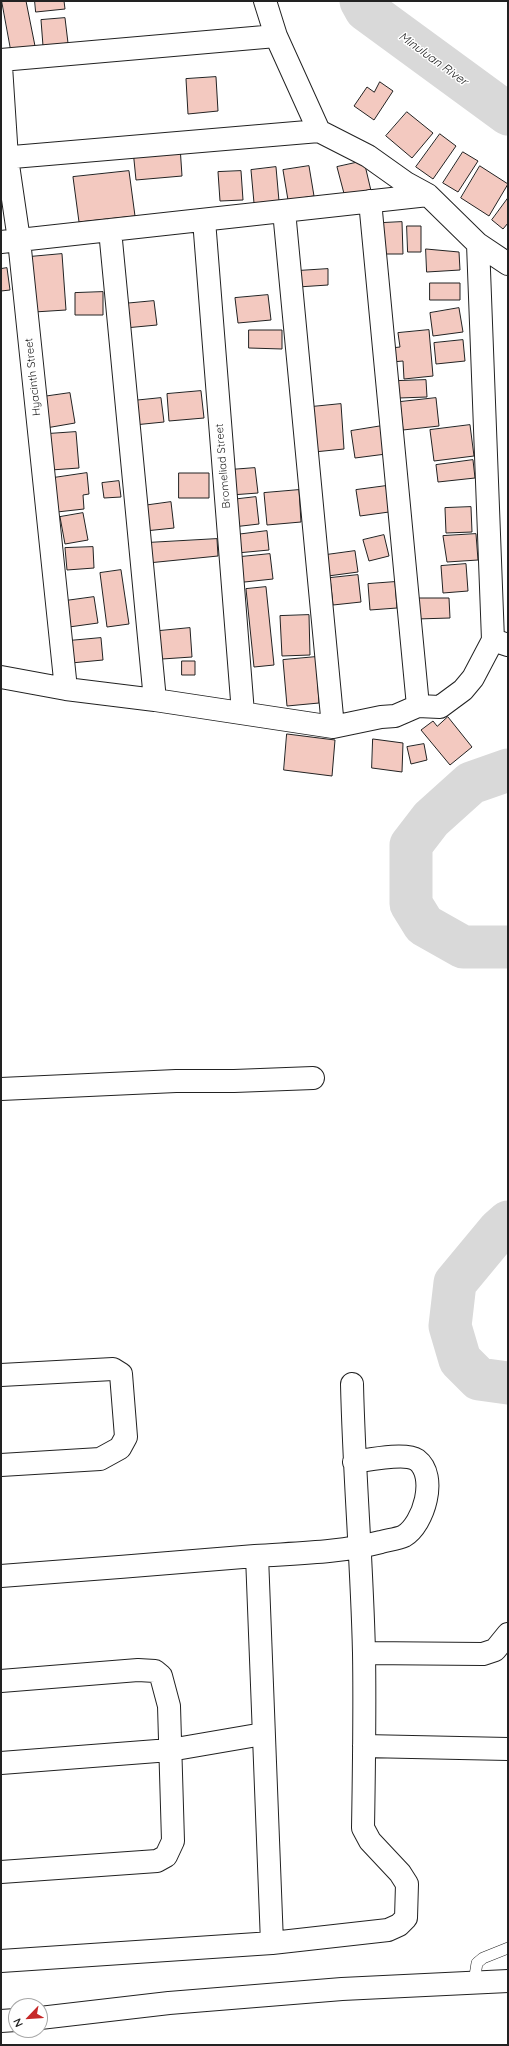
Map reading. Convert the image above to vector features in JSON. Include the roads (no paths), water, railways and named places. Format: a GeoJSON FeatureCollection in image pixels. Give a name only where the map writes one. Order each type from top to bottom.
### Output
{"type":"FeatureCollection","features":[{"type":"Feature","properties":{"kind":"street"},"geometry":{"type":"LineString","coordinates":[[265,1],[276,36],[319,131]]}},
{"type":"Feature","properties":{"kind":"street"},"geometry":{"type":"LineString","coordinates":[[1,60],[276,36]]}},
{"type":"Feature","properties":{"kind":"street","name":"Hyacinth Street"},"geometry":{"type":"LineString","coordinates":[[1,66],[4,158],[10,241],[66,689]]}},
{"type":"Feature","properties":{"kind":"street"},"geometry":{"type":"LineString","coordinates":[[4,158],[319,131],[368,156],[406,183],[428,195],[478,244],[508,264]]}},
{"type":"Feature","properties":{"kind":"street"},"geometry":{"type":"LineString","coordinates":[[10,241],[428,195]]}},
{"type":"Feature","properties":{"kind":"street"},"geometry":{"type":"LineString","coordinates":[[370,201],[418,706]]}},
{"type":"Feature","properties":{"kind":"street"},"geometry":{"type":"LineString","coordinates":[[284,211],[333,727]]}},
{"type":"Feature","properties":{"kind":"street","name":"Bromeliad Street"},"geometry":{"type":"LineString","coordinates":[[204,220],[243,713]]}},
{"type":"Feature","properties":{"kind":"street"},"geometry":{"type":"LineString","coordinates":[[110,230],[155,700]]}},
{"type":"Feature","properties":{"kind":"street"},"geometry":{"type":"LineString","coordinates":[[1,677],[66,689],[155,700],[333,727],[381,717],[395,716],[418,706],[440,707],[463,690],[501,642],[478,244]]}},
{"type":"Feature","properties":{"kind":"street"},"geometry":{"type":"LineString","coordinates":[[1,1089],[176,1081],[234,1081],[313,1078]]}},
{"type":"Feature","properties":{"kind":"street"},"geometry":{"type":"LineString","coordinates":[[1,1375],[113,1369],[121,1374],[126,1437],[120,1448],[100,1459],[1,1465]]}},
{"type":"Feature","properties":{"kind":"street"},"geometry":{"type":"LineString","coordinates":[[1,1961],[272,1943],[388,1930],[399,1925],[406,1918],[407,1884],[400,1873],[370,1841],[363,1828],[364,1653],[360,1547],[354,1462],[352,1384]]}},
{"type":"Feature","properties":{"kind":"street"},"geometry":{"type":"LineString","coordinates":[[1,1576],[257,1556],[331,1552],[360,1547],[404,1536],[415,1524],[428,1497],[427,1482],[423,1470],[417,1461],[410,1458],[395,1457],[354,1462]]}},
{"type":"Feature","properties":{"kind":"street"},"geometry":{"type":"LineString","coordinates":[[257,1556],[272,1943]]}},
{"type":"Feature","properties":{"kind":"street"},"geometry":{"type":"LineString","coordinates":[[364,1653],[483,1654],[495,1650],[508,1634]]}},
{"type":"Feature","properties":{"kind":"street"},"geometry":{"type":"LineString","coordinates":[[1,1681],[138,1670],[155,1671],[161,1676],[169,1706],[173,1841],[166,1856],[157,1861],[1,1872]]}},
{"type":"Feature","properties":{"kind":"street"},"geometry":{"type":"LineString","coordinates":[[1,1763],[170,1750],[263,1734]]}},
{"type":"Feature","properties":{"kind":"street"},"geometry":{"type":"LineString","coordinates":[[364,1746],[508,1749]]}},
{"type":"Feature","properties":{"kind":"street"},"geometry":{"type":"LineString","coordinates":[[48,2017],[200,2001],[342,1989],[508,1981]]}},
{"type":"Feature","properties":{"kind":"lane"},"geometry":{"type":"LineString","coordinates":[[474,1982],[477,1963],[483,1958],[508,1948]]}},
{"type":"Feature","properties":{"kind":"waterway","name":"Minuluan River"},"geometry":{"type":"LineString","coordinates":[[361,1],[366,10],[508,114]]}},
{"type":"Feature","properties":{"kind":"waterway","name":"Minuluan River"},"geometry":{"type":"LineString","coordinates":[[508,770],[471,783],[431,819],[411,845],[411,904],[424,925],[463,947],[508,947]]}},
{"type":"Feature","properties":{"kind":"waterway","name":"Minuluan River"},"geometry":{"type":"LineString","coordinates":[[508,1222],[499,1230],[455,1283],[450,1326],[460,1360],[479,1379],[508,1383]]}}]}
